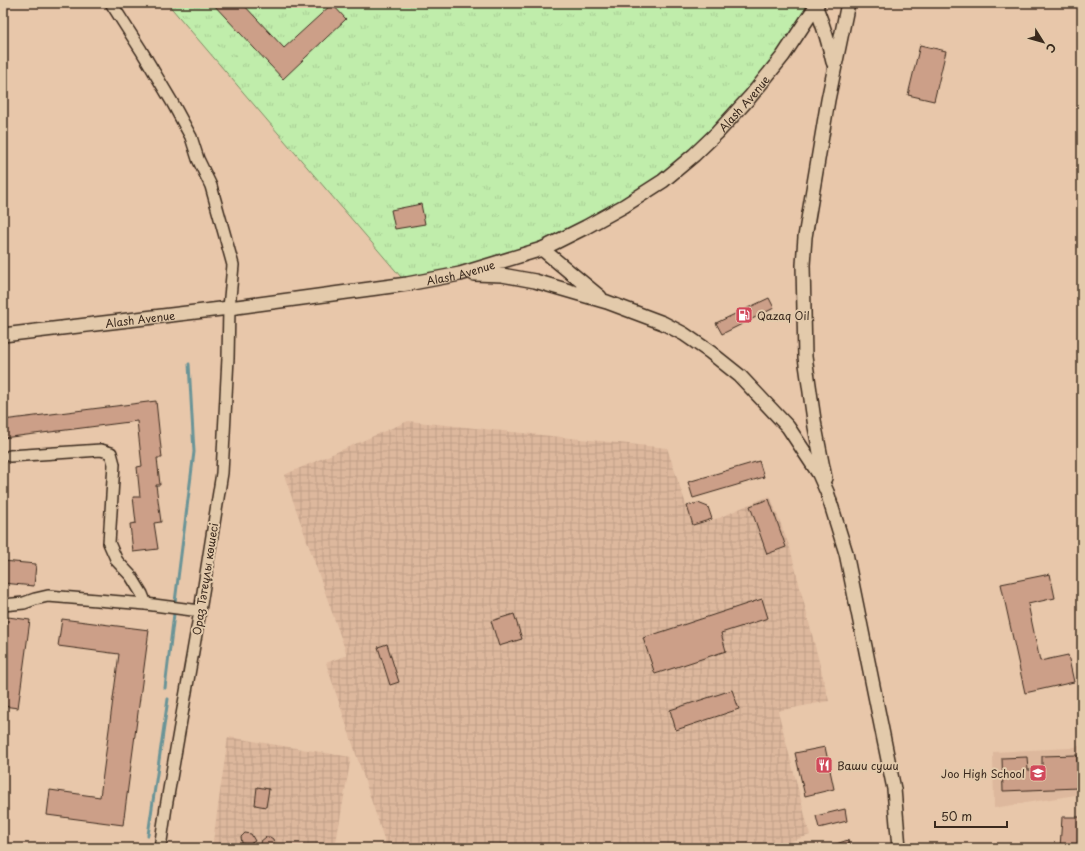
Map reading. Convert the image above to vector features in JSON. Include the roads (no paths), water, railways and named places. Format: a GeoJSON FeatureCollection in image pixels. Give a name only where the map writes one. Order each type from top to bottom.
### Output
{"type":"FeatureCollection","features":[{"type":"Feature","properties":{"kind":"main road"},"geometry":{"type":"LineString","coordinates":[[827,492],[815,427],[805,357],[803,265],[805,237],[834,68],[848,3]]}},
{"type":"Feature","properties":{"kind":"main road","name":"Alash Avenue"},"geometry":{"type":"LineString","coordinates":[[3,335],[229,308],[407,284],[460,274],[542,249],[624,206],[663,181],[694,155],[750,97],[783,56],[817,5]]}},
{"type":"Feature","properties":{"kind":"main road"},"geometry":{"type":"LineString","coordinates":[[817,5],[829,44],[834,68]]}},
{"type":"Feature","properties":{"kind":"main road"},"geometry":{"type":"LineString","coordinates":[[542,249],[607,302]]}},
{"type":"Feature","properties":{"kind":"main road"},"geometry":{"type":"LineString","coordinates":[[460,274],[502,275],[535,281],[607,302],[663,323],[684,334],[740,376],[788,427],[819,474],[827,492],[846,553],[894,789],[899,848]]}},
{"type":"Feature","properties":{"kind":"street","name":"Ораз Тәтеұлы көшесі"},"geometry":{"type":"LineString","coordinates":[[112,3],[149,63],[191,137],[198,159],[211,186],[233,265],[229,308],[222,473],[160,848]]}},
{"type":"Feature","properties":{"kind":"street"},"geometry":{"type":"LineString","coordinates":[[10,456],[101,450],[111,453],[114,464],[109,543],[118,561],[142,594],[146,604]]}},
{"type":"Feature","properties":{"kind":"street"},"geometry":{"type":"LineString","coordinates":[[3,605],[24,604],[35,599],[48,596],[146,604],[200,611]]}},
{"type":"Feature","properties":{"kind":"waterway"},"geometry":{"type":"LineString","coordinates":[[175,602],[194,452],[189,364]]}},
{"type":"Feature","properties":{"kind":"waterway"},"geometry":{"type":"LineString","coordinates":[[165,688],[174,614]]}},
{"type":"Feature","properties":{"kind":"waterway"},"geometry":{"type":"LineString","coordinates":[[148,835],[168,699]]}},
{"type":"Feature","properties":{"kind":"place","name":"Qazaq Oil"},"geometry":{"type":"Point","coordinates":[744,315]}},
{"type":"Feature","properties":{"kind":"place","name":"Ваши суши"},"geometry":{"type":"Point","coordinates":[824,765]}},
{"type":"Feature","properties":{"kind":"place","name":"Joo High School"},"geometry":{"type":"Point","coordinates":[1038,773]}}]}
